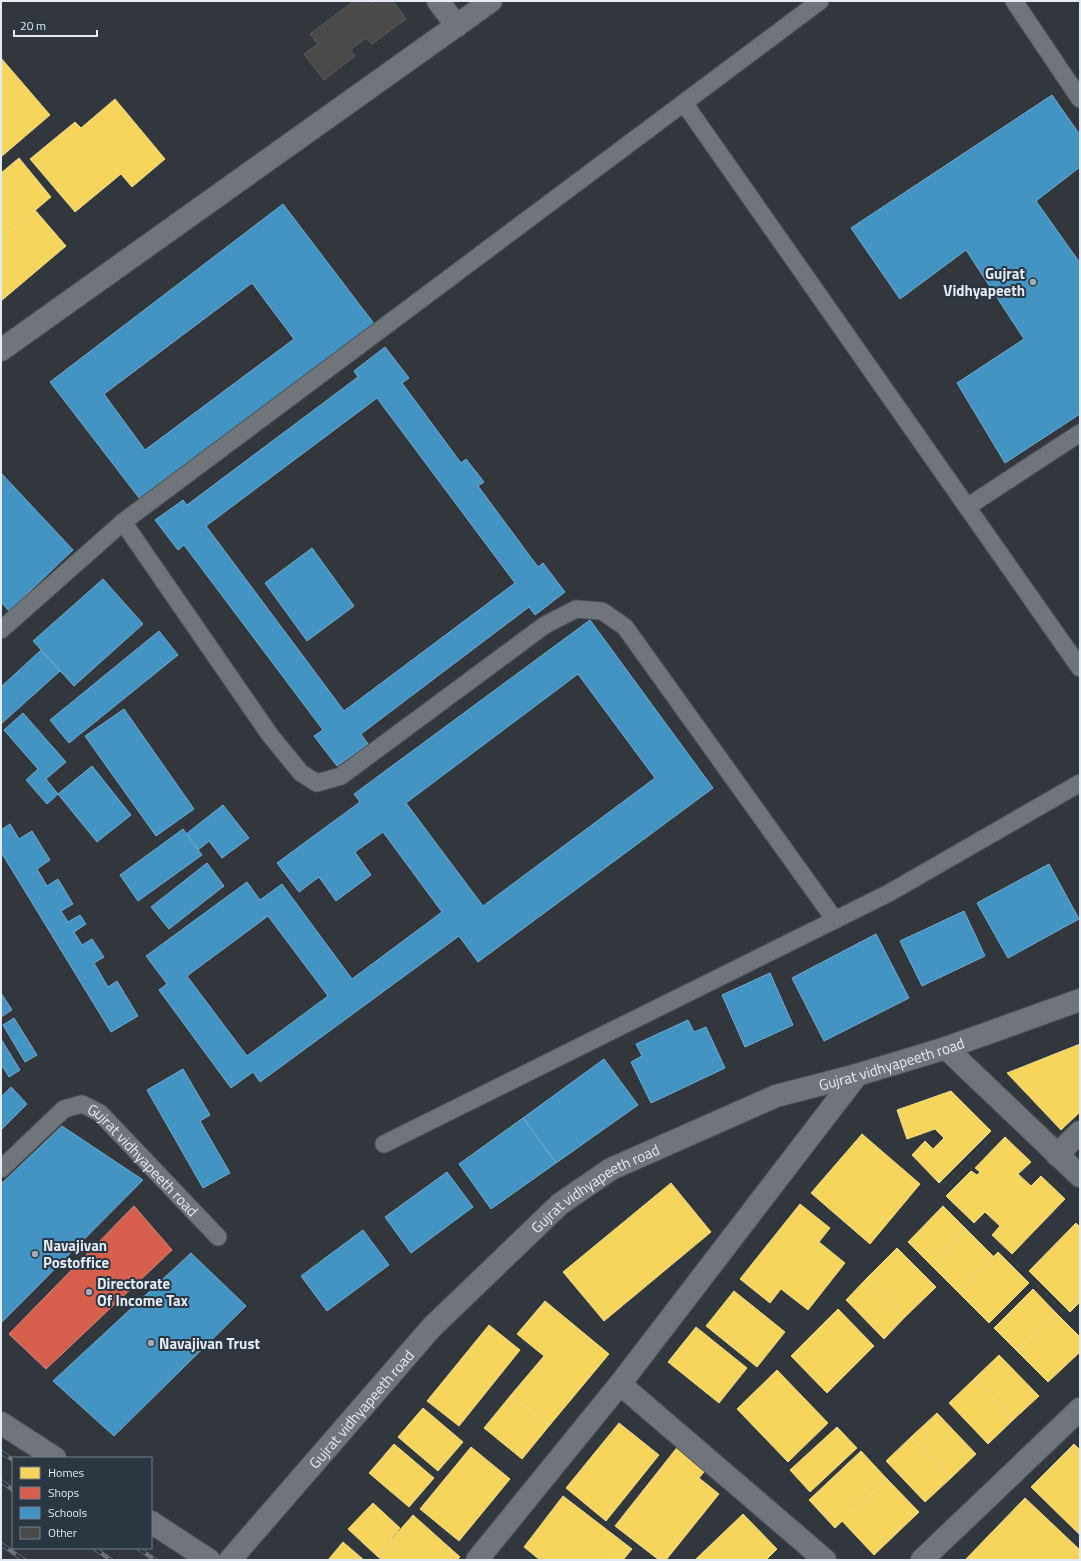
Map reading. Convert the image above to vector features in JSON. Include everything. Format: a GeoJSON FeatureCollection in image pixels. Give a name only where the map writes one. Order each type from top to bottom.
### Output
{"type":"FeatureCollection","features":[{"type":"Feature","properties":{"kind":"street"},"geometry":{"type":"LineString","coordinates":[[438,1],[457,26]]}},
{"type":"Feature","properties":{"kind":"street"},"geometry":{"type":"LineString","coordinates":[[1,350],[492,1]]}},
{"type":"Feature","properties":{"kind":"street","name":"Gujrat vidhyapeeth road"},"geometry":{"type":"LineString","coordinates":[[230,1560],[432,1327],[560,1204],[611,1169],[769,1100],[946,1048],[1080,1000]]}},
{"type":"Feature","properties":{"kind":"street"},"geometry":{"type":"LineString","coordinates":[[946,1048],[1080,1176]]}},
{"type":"Feature","properties":{"kind":"street"},"geometry":{"type":"LineString","coordinates":[[477,1560],[620,1384],[857,1075]]}},
{"type":"Feature","properties":{"kind":"street"},"geometry":{"type":"LineString","coordinates":[[1057,1155],[1080,1132]]}},
{"type":"Feature","properties":{"kind":"street"},"geometry":{"type":"LineString","coordinates":[[620,1384],[825,1560]]}},
{"type":"Feature","properties":{"kind":"street"},"geometry":{"type":"LineString","coordinates":[[922,1560],[1080,1408]]}},
{"type":"Feature","properties":{"kind":"street"},"geometry":{"type":"LineString","coordinates":[[1,1422],[54,1457]]}},
{"type":"Feature","properties":{"kind":"street"},"geometry":{"type":"LineString","coordinates":[[152,1523],[209,1560]]}},
{"type":"Feature","properties":{"kind":"lane"},"geometry":{"type":"LineString","coordinates":[[1,630],[123,522],[820,1]]}},
{"type":"Feature","properties":{"kind":"lane"},"geometry":{"type":"LineString","coordinates":[[1014,1],[1080,99]]}},
{"type":"Feature","properties":{"kind":"lane"},"geometry":{"type":"LineString","coordinates":[[684,103],[1080,668]]}},
{"type":"Feature","properties":{"kind":"lane"},"geometry":{"type":"LineString","coordinates":[[967,508],[1080,433]]}},
{"type":"Feature","properties":{"kind":"lane"},"geometry":{"type":"LineString","coordinates":[[123,522],[270,735],[301,773],[317,783],[341,776],[545,625],[576,609],[602,611],[625,627],[835,920]]}},
{"type":"Feature","properties":{"kind":"lane"},"geometry":{"type":"LineString","coordinates":[[384,1144],[889,893],[1080,783]]}},
{"type":"Feature","properties":{"kind":"lane","name":"Gujrat vidhyapeeth road"},"geometry":{"type":"LineString","coordinates":[[1,1169],[64,1109],[82,1104],[100,1113],[218,1237]]}},
{"type":"Feature","properties":{"kind":"building: Homes"},"geometry":{"type":"Polygon","coordinates":[[[1,58],[50,115],[1,157],[1,58]]]}},
{"type":"Feature","properties":{"kind":"building: Homes"},"geometry":{"type":"Polygon","coordinates":[[[115,99],[165,159],[132,187],[121,174],[75,212],[30,159],[75,122],[81,128],[115,99]]]}},
{"type":"Feature","properties":{"kind":"building: Homes"},"geometry":{"type":"Polygon","coordinates":[[[19,158],[51,197],[1,239],[1,173],[19,158]]]}},
{"type":"Feature","properties":{"kind":"building: Homes"},"geometry":{"type":"Polygon","coordinates":[[[35,210],[66,246],[1,301],[1,239],[35,210]]]}},
{"type":"Feature","properties":{"kind":"building: Homes"},"geometry":{"type":"Polygon","coordinates":[[[1080,1044],[1080,1112],[1061,1130],[1007,1073],[1080,1044]]]}},
{"type":"Feature","properties":{"kind":"building: Homes"},"geometry":{"type":"Polygon","coordinates":[[[951,1091],[991,1131],[939,1183],[912,1155],[925,1141],[933,1149],[944,1138],[935,1129],[907,1139],[897,1110],[951,1091]]]}},
{"type":"Feature","properties":{"kind":"building: Homes"},"geometry":{"type":"Polygon","coordinates":[[[862,1134],[920,1184],[870,1244],[811,1193],[862,1134]]]}},
{"type":"Feature","properties":{"kind":"building: Homes"},"geometry":{"type":"Polygon","coordinates":[[[1005,1137],[1031,1162],[1018,1174],[1031,1186],[1041,1176],[1065,1199],[1012,1254],[992,1235],[1000,1226],[985,1212],[974,1223],[946,1196],[971,1171],[977,1175],[980,1172],[975,1168],[1005,1137]]]}},
{"type":"Feature","properties":{"kind":"building: Homes"},"geometry":{"type":"Polygon","coordinates":[[[671,1183],[711,1232],[604,1321],[563,1272],[671,1183]]]}},
{"type":"Feature","properties":{"kind":"building: Homes"},"geometry":{"type":"Polygon","coordinates":[[[800,1204],[830,1228],[819,1242],[845,1263],[808,1310],[781,1289],[770,1303],[740,1279],[800,1204]]]}},
{"type":"Feature","properties":{"kind":"building: Homes"},"geometry":{"type":"Polygon","coordinates":[[[943,1206],[967,1230],[932,1266],[908,1242],[943,1206]]]}},
{"type":"Feature","properties":{"kind":"building: Homes"},"geometry":{"type":"Polygon","coordinates":[[[1076,1223],[1080,1227],[1080,1302],[1070,1312],[1029,1271],[1076,1223]]]}},
{"type":"Feature","properties":{"kind":"building: Homes"},"geometry":{"type":"Polygon","coordinates":[[[967,1230],[993,1256],[958,1292],[932,1266],[967,1230]]]}},
{"type":"Feature","properties":{"kind":"building: Homes"},"geometry":{"type":"Polygon","coordinates":[[[897,1248],[936,1287],[905,1317],[867,1278],[897,1248]]]}},
{"type":"Feature","properties":{"kind":"building: Homes"},"geometry":{"type":"Polygon","coordinates":[[[998,1252],[1029,1283],[989,1323],[958,1292],[998,1252]]]}},
{"type":"Feature","properties":{"kind":"building: Homes"},"geometry":{"type":"Polygon","coordinates":[[[867,1278],[905,1317],[884,1339],[846,1300],[867,1278]]]}},
{"type":"Feature","properties":{"kind":"building: Homes"},"geometry":{"type":"Polygon","coordinates":[[[1033,1289],[1056,1313],[1017,1351],[994,1328],[1033,1289]]]}},
{"type":"Feature","properties":{"kind":"building: Homes"},"geometry":{"type":"Polygon","coordinates":[[[734,1291],[785,1332],[757,1367],[706,1326],[734,1291]]]}},
{"type":"Feature","properties":{"kind":"building: Homes"},"geometry":{"type":"Polygon","coordinates":[[[545,1301],[609,1354],[549,1426],[511,1395],[544,1356],[517,1334],[545,1301]]]}},
{"type":"Feature","properties":{"kind":"building: Homes"},"geometry":{"type":"Polygon","coordinates":[[[838,1309],[874,1346],[827,1393],[791,1356],[838,1309]]]}},
{"type":"Feature","properties":{"kind":"building: Homes"},"geometry":{"type":"Polygon","coordinates":[[[1056,1313],[1080,1337],[1080,1352],[1048,1382],[1017,1351],[1056,1313]]]}},
{"type":"Feature","properties":{"kind":"building: Homes"},"geometry":{"type":"Polygon","coordinates":[[[489,1325],[520,1350],[459,1426],[427,1401],[489,1325]]]}},
{"type":"Feature","properties":{"kind":"building: Homes"},"geometry":{"type":"Polygon","coordinates":[[[696,1327],[747,1368],[719,1403],[668,1362],[696,1327]]]}},
{"type":"Feature","properties":{"kind":"building: Homes"},"geometry":{"type":"Polygon","coordinates":[[[999,1355],[1039,1396],[1013,1420],[974,1379],[999,1355]]]}},
{"type":"Feature","properties":{"kind":"building: Homes"},"geometry":{"type":"Polygon","coordinates":[[[777,1370],[828,1423],[788,1462],[737,1409],[777,1370]]]}},
{"type":"Feature","properties":{"kind":"building: Homes"},"geometry":{"type":"Polygon","coordinates":[[[974,1379],[1013,1420],[988,1444],[949,1403],[974,1379]]]}},
{"type":"Feature","properties":{"kind":"building: Homes"},"geometry":{"type":"Polygon","coordinates":[[[511,1395],[549,1426],[522,1459],[484,1428],[511,1395]]]}},
{"type":"Feature","properties":{"kind":"building: Homes"},"geometry":{"type":"Polygon","coordinates":[[[423,1408],[463,1442],[438,1471],[398,1437],[423,1408]]]}},
{"type":"Feature","properties":{"kind":"building: Homes"},"geometry":{"type":"Polygon","coordinates":[[[937,1413],[976,1454],[951,1478],[911,1437],[937,1413]]]}},
{"type":"Feature","properties":{"kind":"building: Homes"},"geometry":{"type":"Polygon","coordinates":[[[619,1423],[659,1455],[606,1521],[566,1488],[619,1423]]]}},
{"type":"Feature","properties":{"kind":"building: Homes"},"geometry":{"type":"Polygon","coordinates":[[[837,1427],[857,1448],[810,1492],[790,1470],[837,1427]]]}},
{"type":"Feature","properties":{"kind":"building: Homes"},"geometry":{"type":"Polygon","coordinates":[[[911,1437],[951,1478],[925,1502],[886,1461],[911,1437]]]}},
{"type":"Feature","properties":{"kind":"building: Homes"},"geometry":{"type":"Polygon","coordinates":[[[394,1444],[434,1478],[409,1507],[369,1473],[394,1444]]]}},
{"type":"Feature","properties":{"kind":"building: Homes"},"geometry":{"type":"Polygon","coordinates":[[[1074,1444],[1080,1450],[1080,1535],[1031,1487],[1074,1444]]]}},
{"type":"Feature","properties":{"kind":"building: Homes"},"geometry":{"type":"Polygon","coordinates":[[[679,1445],[708,1467],[699,1478],[719,1494],[666,1560],[659,1560],[615,1526],[679,1445]]]}},
{"type":"Feature","properties":{"kind":"building: Homes"},"geometry":{"type":"Polygon","coordinates":[[[471,1447],[510,1479],[459,1541],[420,1509],[471,1447]]]}},
{"type":"Feature","properties":{"kind":"building: Homes"},"geometry":{"type":"Polygon","coordinates":[[[861,1451],[887,1479],[835,1528],[809,1500],[861,1451]]]}},
{"type":"Feature","properties":{"kind":"building: Homes"},"geometry":{"type":"Polygon","coordinates":[[[887,1479],[919,1512],[874,1555],[842,1521],[887,1479]]]}},
{"type":"Feature","properties":{"kind":"building: Homes"},"geometry":{"type":"Polygon","coordinates":[[[563,1496],[632,1549],[623,1560],[540,1560],[524,1547],[563,1496]]]}},
{"type":"Feature","properties":{"kind":"building: Homes"},"geometry":{"type":"Polygon","coordinates":[[[1025,1498],[1080,1550],[1080,1560],[965,1560],[1025,1498]]]}},
{"type":"Feature","properties":{"kind":"building: Homes"},"geometry":{"type":"Polygon","coordinates":[[[373,1503],[400,1528],[377,1556],[348,1529],[373,1503]]]}},
{"type":"Feature","properties":{"kind":"building: Homes"},"geometry":{"type":"Polygon","coordinates":[[[743,1514],[777,1549],[766,1560],[696,1559],[743,1514]]]}},
{"type":"Feature","properties":{"kind":"building: Homes"},"geometry":{"type":"Polygon","coordinates":[[[413,1515],[460,1557],[457,1560],[382,1560],[377,1556],[413,1515]]]}},
{"type":"Feature","properties":{"kind":"building: Homes"},"geometry":{"type":"Polygon","coordinates":[[[343,1542],[364,1560],[328,1560],[343,1542]]]}},
{"type":"Feature","properties":{"kind":"building: Shops","name":"Directorate Of Income Tax"},"geometry":{"type":"Polygon","coordinates":[[[134,1206],[172,1250],[46,1369],[9,1334],[134,1206]]]}},
{"type":"Feature","properties":{"kind":"building: Schools","name":"Gujrat Vidhyapeeth"},"geometry":{"type":"Polygon","coordinates":[[[1052,95],[1080,135],[1080,167],[1036,201],[1080,263],[1080,414],[1005,463],[957,383],[1024,339],[966,250],[900,299],[851,228],[1052,95]]]}},
{"type":"Feature","properties":{"kind":"building: Schools"},"geometry":{"type":"Polygon","coordinates":[[[283,204],[375,325],[143,503],[50,382],[283,204]],[[252,283],[104,394],[145,450],[294,339],[252,283]]]}},
{"type":"Feature","properties":{"kind":"building: Schools"},"geometry":{"type":"Polygon","coordinates":[[[385,347],[409,378],[402,383],[461,463],[466,459],[484,482],[478,486],[538,567],[543,563],[565,592],[535,615],[529,607],[361,734],[368,744],[337,766],[314,736],[323,730],[184,545],[178,550],[155,520],[183,500],[187,505],[358,377],[354,371],[385,347]],[[377,398],[206,526],[344,711],[515,583],[377,398]]]}},
{"type":"Feature","properties":{"kind":"building: Schools"},"geometry":{"type":"Polygon","coordinates":[[[1,473],[73,550],[9,611],[1,602],[1,473]]]}},
{"type":"Feature","properties":{"kind":"building: Schools"},"geometry":{"type":"Polygon","coordinates":[[[312,548],[354,606],[307,641],[265,583],[312,548]]]}},
{"type":"Feature","properties":{"kind":"building: Schools"},"geometry":{"type":"Polygon","coordinates":[[[103,579],[143,624],[74,686],[33,641],[103,579]]]}},
{"type":"Feature","properties":{"kind":"building: Schools"},"geometry":{"type":"Polygon","coordinates":[[[590,620],[713,788],[478,962],[459,936],[260,1082],[253,1072],[231,1088],[159,990],[167,984],[146,956],[247,882],[260,900],[282,884],[352,979],[442,912],[383,832],[355,852],[371,875],[336,901],[319,877],[299,892],[277,863],[360,802],[354,794],[590,620]],[[578,674],[406,803],[483,906],[655,778],[578,674]],[[268,916],[187,976],[247,1056],[328,996],[268,916]]]}},
{"type":"Feature","properties":{"kind":"building: Schools"},"geometry":{"type":"Polygon","coordinates":[[[159,631],[178,655],[69,743],[50,720],[159,631]]]}},
{"type":"Feature","properties":{"kind":"building: Schools"},"geometry":{"type":"Polygon","coordinates":[[[41,650],[60,671],[1,724],[1,687],[41,650]]]}},
{"type":"Feature","properties":{"kind":"building: Schools"},"geometry":{"type":"Polygon","coordinates":[[[124,709],[194,809],[156,836],[85,736],[124,709]]]}},
{"type":"Feature","properties":{"kind":"building: Schools"},"geometry":{"type":"Polygon","coordinates":[[[23,713],[66,762],[46,779],[58,794],[47,804],[26,780],[38,769],[4,730],[23,713]]]}},
{"type":"Feature","properties":{"kind":"building: Schools"},"geometry":{"type":"Polygon","coordinates":[[[92,766],[131,815],[97,842],[58,794],[92,766]]]}},
{"type":"Feature","properties":{"kind":"building: Schools"},"geometry":{"type":"Polygon","coordinates":[[[223,805],[249,838],[222,858],[209,841],[198,850],[186,834],[223,805]]]}},
{"type":"Feature","properties":{"kind":"building: Schools"},"geometry":{"type":"Polygon","coordinates":[[[10,824],[19,839],[32,831],[50,860],[37,869],[47,886],[58,879],[73,904],[61,911],[68,922],[80,915],[86,924],[74,932],[82,945],[92,939],[104,957],[94,963],[108,987],[117,981],[138,1016],[111,1032],[1,852],[1,830],[10,824]]]}},
{"type":"Feature","properties":{"kind":"building: Schools"},"geometry":{"type":"Polygon","coordinates":[[[183,829],[202,855],[138,901],[120,875],[183,829]]]}},
{"type":"Feature","properties":{"kind":"building: Schools"},"geometry":{"type":"Polygon","coordinates":[[[207,863],[224,886],[169,929],[151,907],[207,863]]]}},
{"type":"Feature","properties":{"kind":"building: Schools"},"geometry":{"type":"Polygon","coordinates":[[[1049,864],[1079,919],[1008,958],[977,903],[1049,864]]]}},
{"type":"Feature","properties":{"kind":"building: Schools"},"geometry":{"type":"Polygon","coordinates":[[[964,911],[985,956],[922,986],[900,941],[964,911]]]}},
{"type":"Feature","properties":{"kind":"building: Schools"},"geometry":{"type":"Polygon","coordinates":[[[876,934],[909,998],[824,1041],[792,978],[876,934]]]}},
{"type":"Feature","properties":{"kind":"building: Schools"},"geometry":{"type":"Polygon","coordinates":[[[770,973],[793,1025],[745,1047],[722,995],[770,973]]]}},
{"type":"Feature","properties":{"kind":"building: Schools"},"geometry":{"type":"Polygon","coordinates":[[[1,993],[12,1010],[1,1017],[1,993]]]}},
{"type":"Feature","properties":{"kind":"building: Schools"},"geometry":{"type":"Polygon","coordinates":[[[14,1018],[37,1055],[25,1062],[3,1025],[14,1018]]]}},
{"type":"Feature","properties":{"kind":"building: Schools"},"geometry":{"type":"Polygon","coordinates":[[[688,1020],[694,1032],[706,1027],[725,1068],[651,1103],[631,1062],[642,1056],[636,1044],[688,1020]]]}},
{"type":"Feature","properties":{"kind":"building: Schools"},"geometry":{"type":"Polygon","coordinates":[[[1,1039],[20,1070],[9,1077],[1,1064],[1,1039]]]}},
{"type":"Feature","properties":{"kind":"building: Schools"},"geometry":{"type":"Polygon","coordinates":[[[604,1059],[638,1105],[556,1163],[523,1118],[604,1059]]]}},
{"type":"Feature","properties":{"kind":"building: Schools"},"geometry":{"type":"Polygon","coordinates":[[[183,1069],[210,1115],[200,1121],[230,1173],[203,1188],[147,1090],[183,1069]]]}},
{"type":"Feature","properties":{"kind":"building: Schools"},"geometry":{"type":"Polygon","coordinates":[[[11,1087],[27,1104],[1,1130],[1,1097],[11,1087]]]}},
{"type":"Feature","properties":{"kind":"building: Schools"},"geometry":{"type":"Polygon","coordinates":[[[523,1118],[556,1163],[491,1209],[459,1164],[523,1118]]]}},
{"type":"Feature","properties":{"kind":"building: Schools","name":"Navajivan Postoffice"},"geometry":{"type":"Polygon","coordinates":[[[62,1126],[143,1180],[1,1323],[1,1184],[62,1126]]]}},
{"type":"Feature","properties":{"kind":"building: Schools"},"geometry":{"type":"Polygon","coordinates":[[[447,1172],[473,1207],[411,1253],[385,1217],[447,1172]]]}},
{"type":"Feature","properties":{"kind":"building: Schools"},"geometry":{"type":"Polygon","coordinates":[[[363,1230],[389,1265],[327,1311],[301,1276],[363,1230]]]}},
{"type":"Feature","properties":{"kind":"building: Schools","name":"Navajivan Trust"},"geometry":{"type":"Polygon","coordinates":[[[191,1253],[246,1306],[114,1436],[53,1381],[191,1253]]]}},
{"type":"Feature","properties":{"kind":"building: Other"},"geometry":{"type":"Polygon","coordinates":[[[354,1],[370,1],[371,3],[374,1],[393,1],[406,19],[372,44],[366,38],[350,50],[355,56],[324,80],[304,54],[318,44],[310,34],[354,1]]]}},
{"type":"Feature","properties":{"kind":"railway"},"geometry":{"type":"LineString","coordinates":[[1,1452],[12,1459]]}},
{"type":"Feature","properties":{"kind":"railway"},"geometry":{"type":"LineString","coordinates":[[1,1481],[12,1489]]}},
{"type":"Feature","properties":{"kind":"railway"},"geometry":{"type":"LineString","coordinates":[[1,1544],[24,1560]]}},
{"type":"Feature","properties":{"kind":"railway"},"geometry":{"type":"LineString","coordinates":[[95,1549],[111,1560]]}},
{"type":"Feature","properties":{"kind":"railway"},"geometry":{"type":"LineString","coordinates":[[139,1549],[155,1560]]}},
{"type":"Feature","properties":{"kind":"place","name":"Gujrat Vidhyapeeth"},"geometry":{"type":"Point","coordinates":[1033,282]}},
{"type":"Feature","properties":{"kind":"place","name":"Navajivan Postoffice"},"geometry":{"type":"Point","coordinates":[35,1254]}},
{"type":"Feature","properties":{"kind":"place","name":"Directorate Of Income Tax"},"geometry":{"type":"Point","coordinates":[89,1292]}},
{"type":"Feature","properties":{"kind":"place","name":"Navajivan Trust"},"geometry":{"type":"Point","coordinates":[151,1343]}}]}
